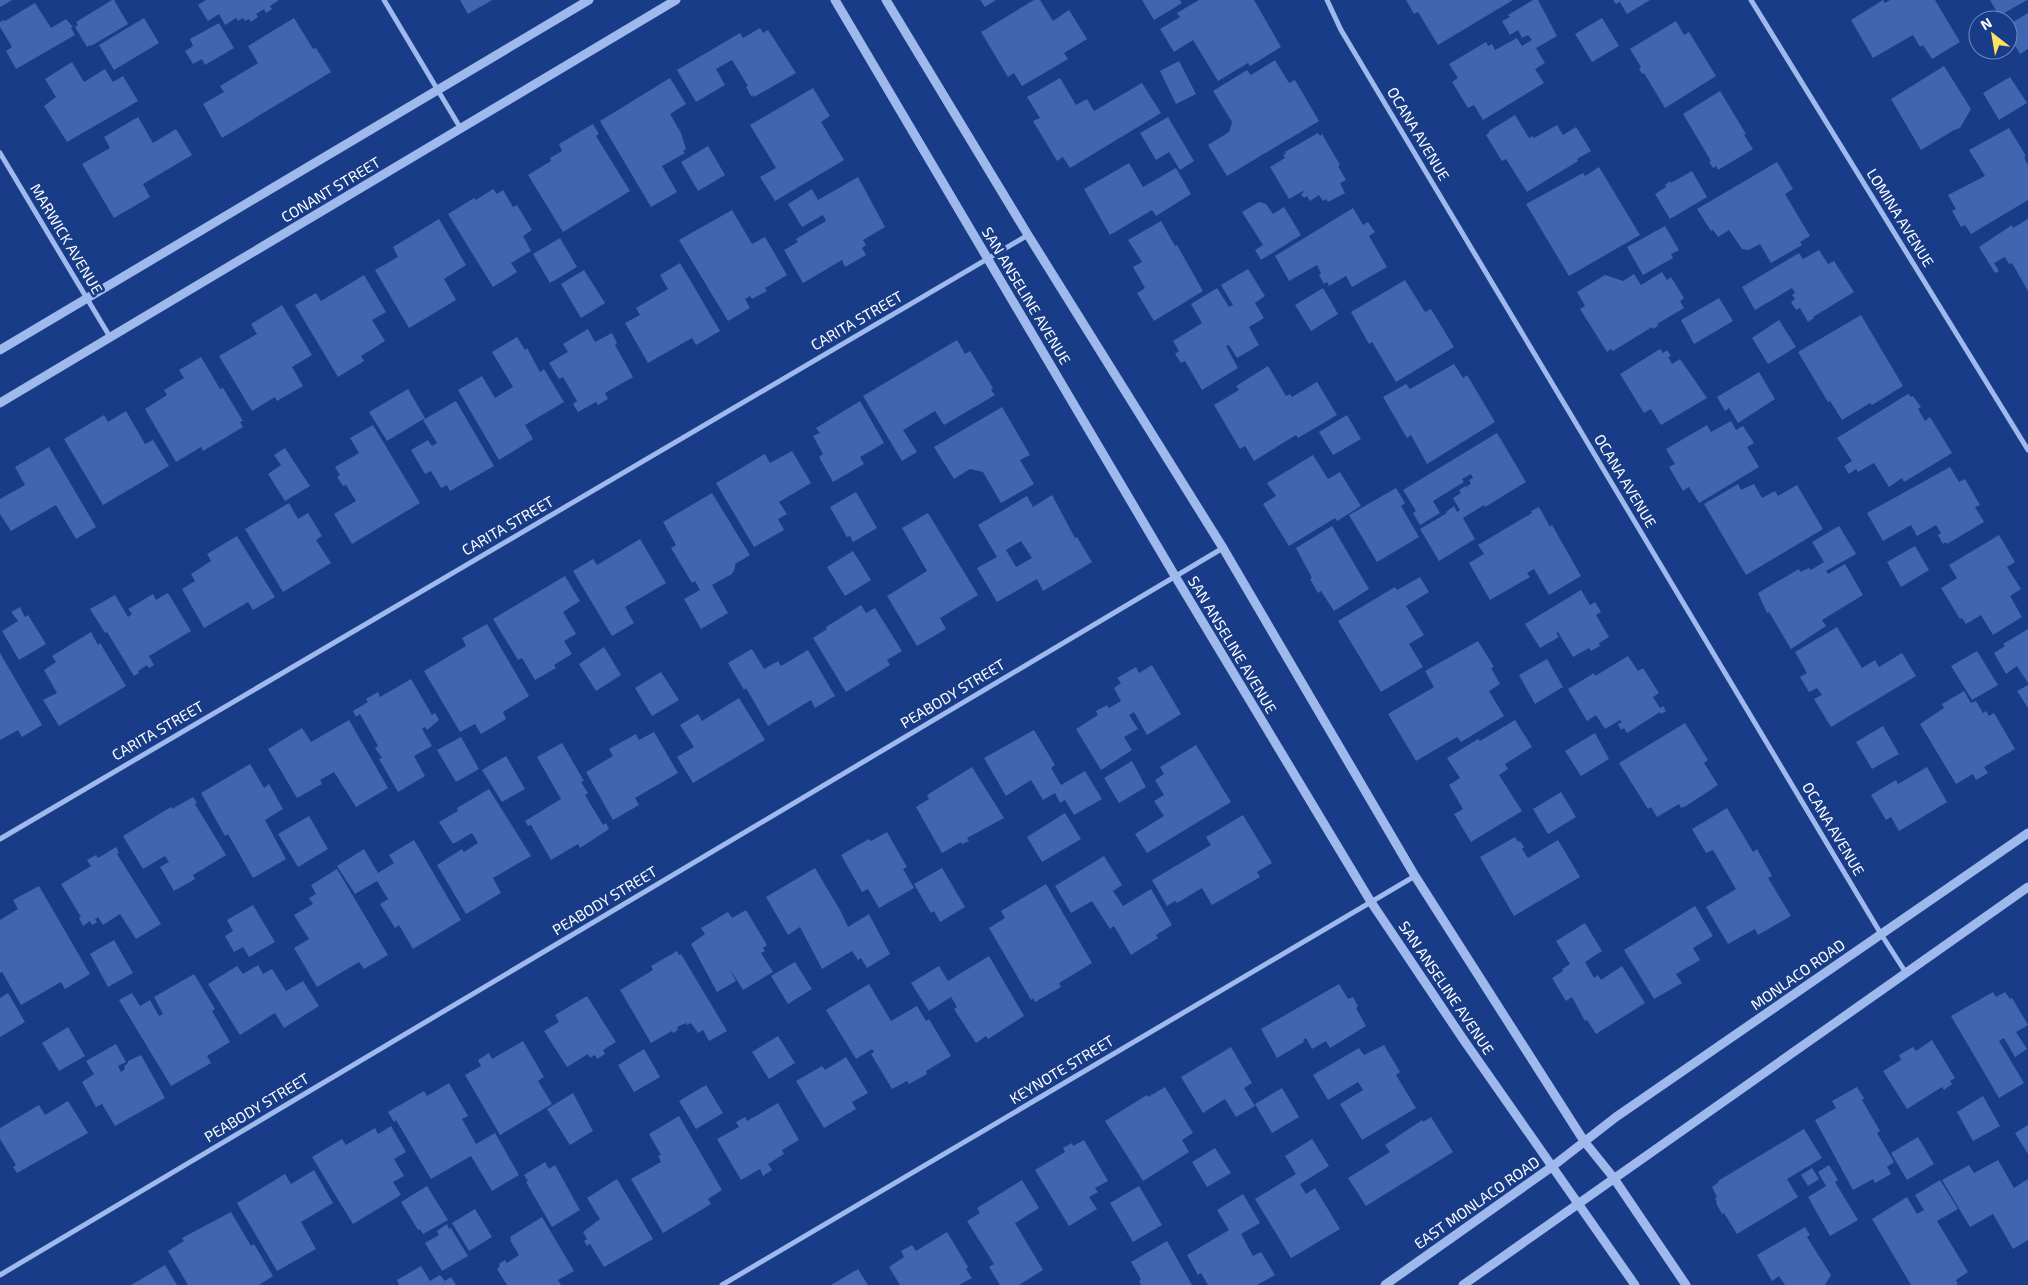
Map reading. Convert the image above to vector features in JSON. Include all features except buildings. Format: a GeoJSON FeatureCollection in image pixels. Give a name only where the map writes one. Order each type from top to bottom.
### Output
{"type":"FeatureCollection","features":[{"type":"Feature","properties":{"kind":"street"},"geometry":{"type":"LineString","coordinates":[[384,0],[461,129]]}},
{"type":"Feature","properties":{"kind":"street","name":"CONANT STREET"},"geometry":{"type":"LineString","coordinates":[[0,350],[589,0]]}},
{"type":"Feature","properties":{"kind":"street","name":"CONANT STREET"},"geometry":{"type":"LineString","coordinates":[[0,403],[676,0]]}},
{"type":"Feature","properties":{"kind":"street","name":"SAN ANSELINE AVENUE"},"geometry":{"type":"LineString","coordinates":[[835,0],[1175,576],[1371,902],[1463,1039],[1635,1285]]}},
{"type":"Feature","properties":{"kind":"street"},"geometry":{"type":"LineString","coordinates":[[886,0],[1028,234],[1223,548],[1415,876],[1584,1141],[1613,1177],[1686,1285]]}},
{"type":"Feature","properties":{"kind":"street","name":"OCANA AVENUE"},"geometry":{"type":"LineString","coordinates":[[1328,0],[1341,30],[1880,934],[1906,973]]}},
{"type":"Feature","properties":{"kind":"street","name":"LOMINA AVENUE"},"geometry":{"type":"LineString","coordinates":[[1750,0],[2028,450]]}},
{"type":"Feature","properties":{"kind":"street","name":"MARWICK AVENUE"},"geometry":{"type":"LineString","coordinates":[[0,153],[110,337]]}},
{"type":"Feature","properties":{"kind":"street","name":"CARITA STREET"},"geometry":{"type":"LineString","coordinates":[[0,839],[1028,234]]}},
{"type":"Feature","properties":{"kind":"street","name":"PEABODY STREET"},"geometry":{"type":"LineString","coordinates":[[0,1275],[1223,548]]}},
{"type":"Feature","properties":{"kind":"street","name":"MONLACO ROAD"},"geometry":{"type":"LineString","coordinates":[[1584,1141],[2028,833]]}},
{"type":"Feature","properties":{"kind":"street","name":"KEYNOTE STREET"},"geometry":{"type":"LineString","coordinates":[[722,1285],[1415,876]]}},
{"type":"Feature","properties":{"kind":"street"},"geometry":{"type":"LineString","coordinates":[[1462,1285],[1579,1204],[1613,1177],[2028,888]]}},
{"type":"Feature","properties":{"kind":"street","name":"EAST MONLACO ROAD"},"geometry":{"type":"LineString","coordinates":[[1385,1285],[1553,1166],[1584,1141]]}}]}
